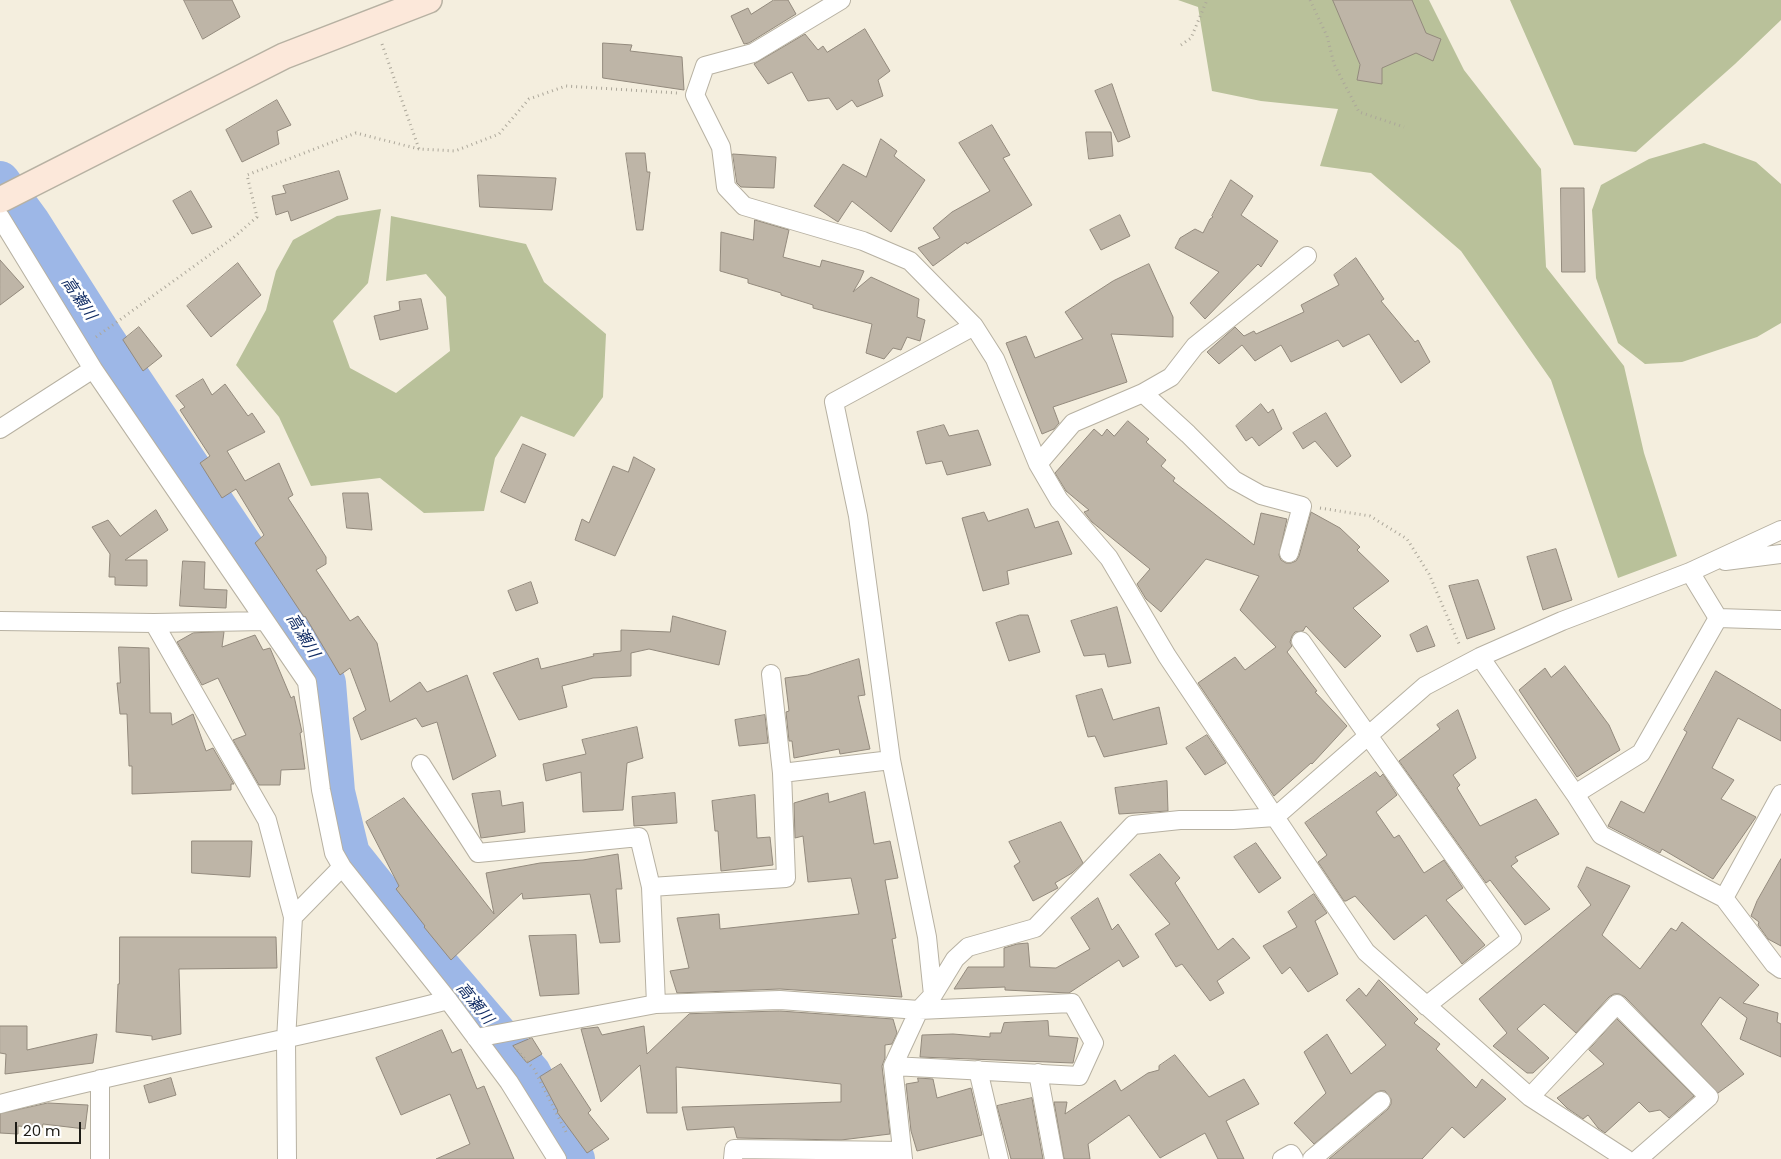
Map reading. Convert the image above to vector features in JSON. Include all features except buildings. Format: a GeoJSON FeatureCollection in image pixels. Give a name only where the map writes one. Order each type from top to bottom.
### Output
{"type":"FeatureCollection","features":[{"type":"Feature","properties":{"kind":"street"},"geometry":{"type":"LineString","coordinates":[[429,0],[284,56],[6,202],[93,369],[307,682],[321,790],[334,853],[342,867],[448,1000],[509,1082],[557,1159]]}},
{"type":"Feature","properties":{"kind":"street"},"geometry":{"type":"LineString","coordinates":[[841,0],[753,53],[705,66],[695,94],[721,147],[726,187],[744,206],[863,241],[910,261],[974,326],[995,359],[1038,464],[1059,500],[1109,558],[1167,656],[1366,952],[1530,1097],[1626,1159]]}},
{"type":"Feature","properties":{"kind":"street"},"geometry":{"type":"LineString","coordinates":[[1038,464],[1073,423],[1143,393],[1171,377],[1195,346],[1307,256]]}},
{"type":"Feature","properties":{"kind":"street"},"geometry":{"type":"LineString","coordinates":[[933,995],[927,938],[891,760],[858,516],[834,402],[974,326]]}},
{"type":"Feature","properties":{"kind":"street"},"geometry":{"type":"LineString","coordinates":[[0,429],[93,369]]}},
{"type":"Feature","properties":{"kind":"street"},"geometry":{"type":"LineString","coordinates":[[1143,393],[1234,480],[1261,495],[1302,506],[1289,553]]}},
{"type":"Feature","properties":{"kind":"street"},"geometry":{"type":"LineString","coordinates":[[734,1159],[734,1149],[902,1155],[893,1066],[919,1010],[933,995],[956,959],[968,947],[1035,928],[1133,825],[1180,820],[1275,818],[1425,686],[1473,660],[1562,621],[1698,568],[1781,530]]}},
{"type":"Feature","properties":{"kind":"street"},"geometry":{"type":"LineString","coordinates":[[1698,568],[1781,554]]}},
{"type":"Feature","properties":{"kind":"street"},"geometry":{"type":"LineString","coordinates":[[1698,568],[1718,618]]}},
{"type":"Feature","properties":{"kind":"street"},"geometry":{"type":"LineString","coordinates":[[1575,794],[1641,753],[1718,618]]}},
{"type":"Feature","properties":{"kind":"street"},"geometry":{"type":"LineString","coordinates":[[1718,618],[1781,620]]}},
{"type":"Feature","properties":{"kind":"street"},"geometry":{"type":"LineString","coordinates":[[0,621],[154,623],[265,621]]}},
{"type":"Feature","properties":{"kind":"street"},"geometry":{"type":"LineString","coordinates":[[154,623],[267,820],[293,917],[286,1040],[287,1159]]}},
{"type":"Feature","properties":{"kind":"street"},"geometry":{"type":"LineString","coordinates":[[1301,641],[1512,938],[1426,1006]]}},
{"type":"Feature","properties":{"kind":"street"},"geometry":{"type":"LineString","coordinates":[[1473,660],[1575,794],[1601,835],[1724,898],[1774,964],[1781,969]]}},
{"type":"Feature","properties":{"kind":"street"},"geometry":{"type":"LineString","coordinates":[[651,887],[786,878],[782,773],[771,674]]}},
{"type":"Feature","properties":{"kind":"street"},"geometry":{"type":"LineString","coordinates":[[782,773],[891,760]]}},
{"type":"Feature","properties":{"kind":"street"},"geometry":{"type":"LineString","coordinates":[[421,764],[478,853],[639,837],[651,887],[656,1004]]}},
{"type":"Feature","properties":{"kind":"street"},"geometry":{"type":"LineString","coordinates":[[1724,898],[1781,794]]}},
{"type":"Feature","properties":{"kind":"street"},"geometry":{"type":"LineString","coordinates":[[293,917],[342,867]]}},
{"type":"Feature","properties":{"kind":"street"},"geometry":{"type":"LineString","coordinates":[[0,1104],[100,1079],[373,1020],[448,1000]]}},
{"type":"Feature","properties":{"kind":"street"},"geometry":{"type":"LineString","coordinates":[[476,1038],[656,1004],[780,1000],[919,1010],[1072,1003],[1094,1043],[1079,1076],[893,1066]]}},
{"type":"Feature","properties":{"kind":"street"},"geometry":{"type":"LineString","coordinates":[[1530,1097],[1617,1004],[1709,1097],[1638,1159]]}},
{"type":"Feature","properties":{"kind":"street"},"geometry":{"type":"LineString","coordinates":[[978,1070],[999,1159]]}},
{"type":"Feature","properties":{"kind":"street"},"geometry":{"type":"LineString","coordinates":[[1038,1074],[1054,1159]]}},
{"type":"Feature","properties":{"kind":"street"},"geometry":{"type":"LineString","coordinates":[[100,1079],[100,1159]]}},
{"type":"Feature","properties":{"kind":"street"},"geometry":{"type":"LineString","coordinates":[[1312,1159],[1381,1101]]}},
{"type":"Feature","properties":{"kind":"street"},"geometry":{"type":"LineString","coordinates":[[1282,1159],[1291,1154],[1294,1159]]}},
{"type":"Feature","properties":{"kind":"path"},"geometry":{"type":"LineString","coordinates":[[1182,45],[1191,38],[1207,0]]}},
{"type":"Feature","properties":{"kind":"path"},"geometry":{"type":"LineString","coordinates":[[1310,0],[1327,36],[1334,64],[1359,112],[1404,127]]}},
{"type":"Feature","properties":{"kind":"path"},"geometry":{"type":"LineString","coordinates":[[374,21],[419,149]]}},
{"type":"Feature","properties":{"kind":"path"},"geometry":{"type":"LineString","coordinates":[[90,342],[233,238],[257,217],[247,175],[356,133],[419,149],[455,151],[499,134],[529,99],[566,86],[695,94]]}},
{"type":"Feature","properties":{"kind":"path"},"geometry":{"type":"LineString","coordinates":[[1302,506],[1370,516],[1407,539],[1429,574],[1473,660]]}},
{"type":"Feature","properties":{"kind":"green space"},"geometry":{"type":"Polygon","coordinates":[[[1178,0],[1429,0],[1464,70],[1541,169],[1546,267],[1624,366],[1644,453],[1677,556],[1618,578],[1551,380],[1461,251],[1371,173],[1320,166],[1338,109],[1261,101],[1212,91],[1198,7],[1178,0]]]}},
{"type":"Feature","properties":{"kind":"green space"},"geometry":{"type":"Polygon","coordinates":[[[1510,0],[1781,0],[1781,20],[1735,64],[1636,152],[1574,145],[1510,0]]]}},
{"type":"Feature","properties":{"kind":"green space"},"geometry":{"type":"Polygon","coordinates":[[[1704,143],[1756,162],[1781,184],[1781,323],[1757,337],[1682,362],[1645,364],[1618,343],[1596,278],[1592,210],[1601,185],[1649,159],[1704,143]]]}},
{"type":"Feature","properties":{"kind":"green space"},"geometry":{"type":"Polygon","coordinates":[[[381,209],[368,283],[333,321],[350,368],[396,393],[450,351],[446,297],[426,274],[386,281],[391,216],[526,244],[544,282],[606,334],[603,397],[574,437],[521,416],[495,458],[484,511],[424,513],[380,478],[311,486],[279,417],[236,365],[266,310],[276,271],[293,240],[337,216],[381,209]]]}},
{"type":"Feature","properties":{"kind":"waterway","name":"高瀬川"},"geometry":{"type":"LineString","coordinates":[[0,181],[30,222],[105,340],[314,652],[326,683],[335,792],[350,854],[436,962],[531,1073],[575,1159]]}}]}
